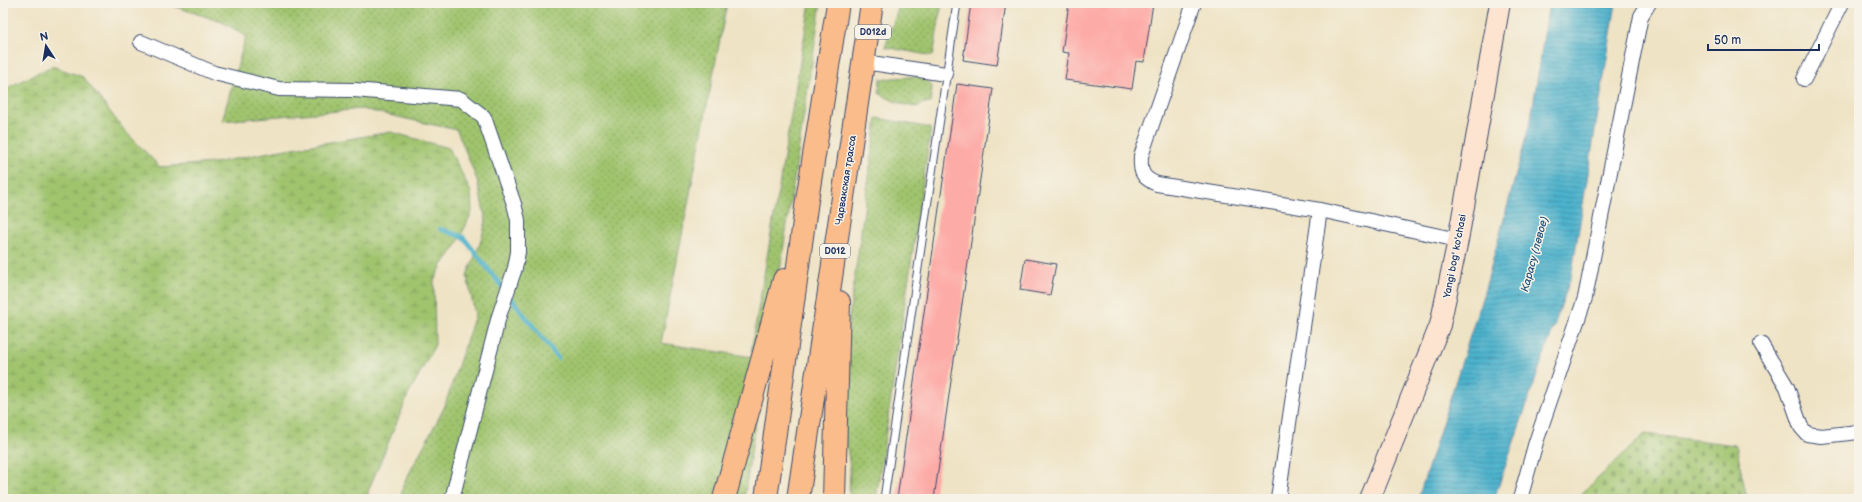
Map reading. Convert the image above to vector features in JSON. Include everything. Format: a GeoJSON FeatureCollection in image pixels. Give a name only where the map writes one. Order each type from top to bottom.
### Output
{"type":"FeatureCollection","features":[{"type":"Feature","properties":{"kind":"highway"},"geometry":{"type":"LineString","coordinates":[[766,499],[807,200],[838,3]]}},
{"type":"Feature","properties":{"kind":"highway","name":"Чарвакская трасса"},"geometry":{"type":"LineString","coordinates":[[798,499],[872,3]]}},
{"type":"Feature","properties":{"kind":"highway","name":"D012d"},"geometry":{"type":"LineString","coordinates":[[864,62],[882,3]]}},
{"type":"Feature","properties":{"kind":"highway"},"geometry":{"type":"LineString","coordinates":[[724,499],[807,200]]}},
{"type":"Feature","properties":{"kind":"highway"},"geometry":{"type":"LineString","coordinates":[[834,499],[841,205]]}},
{"type":"Feature","properties":{"kind":"main road","name":"Yangi bog' ko'chasi"},"geometry":{"type":"LineString","coordinates":[[1370,499],[1440,325],[1458,240],[1500,3]]}},
{"type":"Feature","properties":{"kind":"street"},"geometry":{"type":"LineString","coordinates":[[1194,3],[1141,156],[1140,166],[1142,174],[1148,180],[1157,184],[1320,210],[1458,240]]}},
{"type":"Feature","properties":{"kind":"street"},"geometry":{"type":"LineString","coordinates":[[1520,499],[1536,442],[1585,298],[1642,16],[1649,3]]}},
{"type":"Feature","properties":{"kind":"street"},"geometry":{"type":"LineString","coordinates":[[1804,79],[1842,3]]}},
{"type":"Feature","properties":{"kind":"street"},"geometry":{"type":"LineString","coordinates":[[141,42],[214,73],[279,89],[354,90],[461,99],[484,117],[514,204],[518,220],[519,236],[515,268],[499,316],[452,499]]}},
{"type":"Feature","properties":{"kind":"street"},"geometry":{"type":"LineString","coordinates":[[864,62],[946,74]]}},
{"type":"Feature","properties":{"kind":"street"},"geometry":{"type":"LineString","coordinates":[[1278,499],[1320,210]]}},
{"type":"Feature","properties":{"kind":"street"},"geometry":{"type":"LineString","coordinates":[[1761,344],[1787,387],[1801,427],[1807,434],[1821,436],[1859,432]]}},
{"type":"Feature","properties":{"kind":"lane"},"geometry":{"type":"LineString","coordinates":[[884,499],[957,3]]}},
{"type":"Feature","properties":{"kind":"path"},"geometry":{"type":"LineString","coordinates":[[3,7],[8,3]]}},
{"type":"Feature","properties":{"kind":"green space"},"geometry":{"type":"Polygon","coordinates":[[[164,3],[727,3],[661,343],[765,359],[744,499],[401,499],[403,485],[444,408],[475,315],[467,275],[480,244],[486,221],[477,180],[457,130],[362,109],[222,121],[246,36],[222,22],[164,3]]]}},
{"type":"Feature","properties":{"kind":"green space"},"geometry":{"type":"Polygon","coordinates":[[[810,3],[821,3],[767,355],[751,352],[810,3]]]}},
{"type":"Feature","properties":{"kind":"green space"},"geometry":{"type":"Polygon","coordinates":[[[900,3],[942,3],[933,56],[885,47],[900,3]]]}},
{"type":"Feature","properties":{"kind":"green space"},"geometry":{"type":"Polygon","coordinates":[[[52,66],[83,77],[125,131],[160,167],[214,163],[275,151],[391,132],[449,148],[471,192],[472,212],[456,246],[442,265],[434,281],[435,345],[408,395],[369,489],[367,499],[3,499],[3,98],[9,87],[52,66]]]}},
{"type":"Feature","properties":{"kind":"green space"},"geometry":{"type":"Polygon","coordinates":[[[923,76],[932,86],[931,103],[924,103],[917,107],[902,104],[879,93],[880,79],[923,76]]]}},
{"type":"Feature","properties":{"kind":"green space"},"geometry":{"type":"Polygon","coordinates":[[[877,118],[931,128],[876,499],[849,499],[850,468],[839,388],[877,118]]]}},
{"type":"Feature","properties":{"kind":"green space"},"geometry":{"type":"Polygon","coordinates":[[[1645,434],[1736,445],[1747,499],[1576,499],[1645,434]]]}},
{"type":"Feature","properties":{"kind":"water","name":"Карасу (левое)"},"geometry":{"type":"Polygon","coordinates":[[[1549,3],[1616,3],[1571,277],[1494,499],[1418,499],[1485,289],[1531,119],[1549,3]]]}},
{"type":"Feature","properties":{"kind":"building"},"geometry":{"type":"Polygon","coordinates":[[[971,3],[1006,3],[997,65],[963,60],[971,3]]]}},
{"type":"Feature","properties":{"kind":"building"},"geometry":{"type":"Polygon","coordinates":[[[1069,3],[1153,3],[1144,62],[1136,61],[1132,89],[1065,80],[1069,53],[1062,52],[1069,3]]]}},
{"type":"Feature","properties":{"kind":"building"},"geometry":{"type":"Polygon","coordinates":[[[957,84],[993,89],[934,499],[897,499],[957,84]]]}},
{"type":"Feature","properties":{"kind":"building"},"geometry":{"type":"Polygon","coordinates":[[[1025,259],[1056,264],[1050,295],[1020,290],[1025,259]]]}},
{"type":"Feature","properties":{"kind":"waterway"},"geometry":{"type":"LineString","coordinates":[[440,229],[463,237],[558,358]]}}]}
